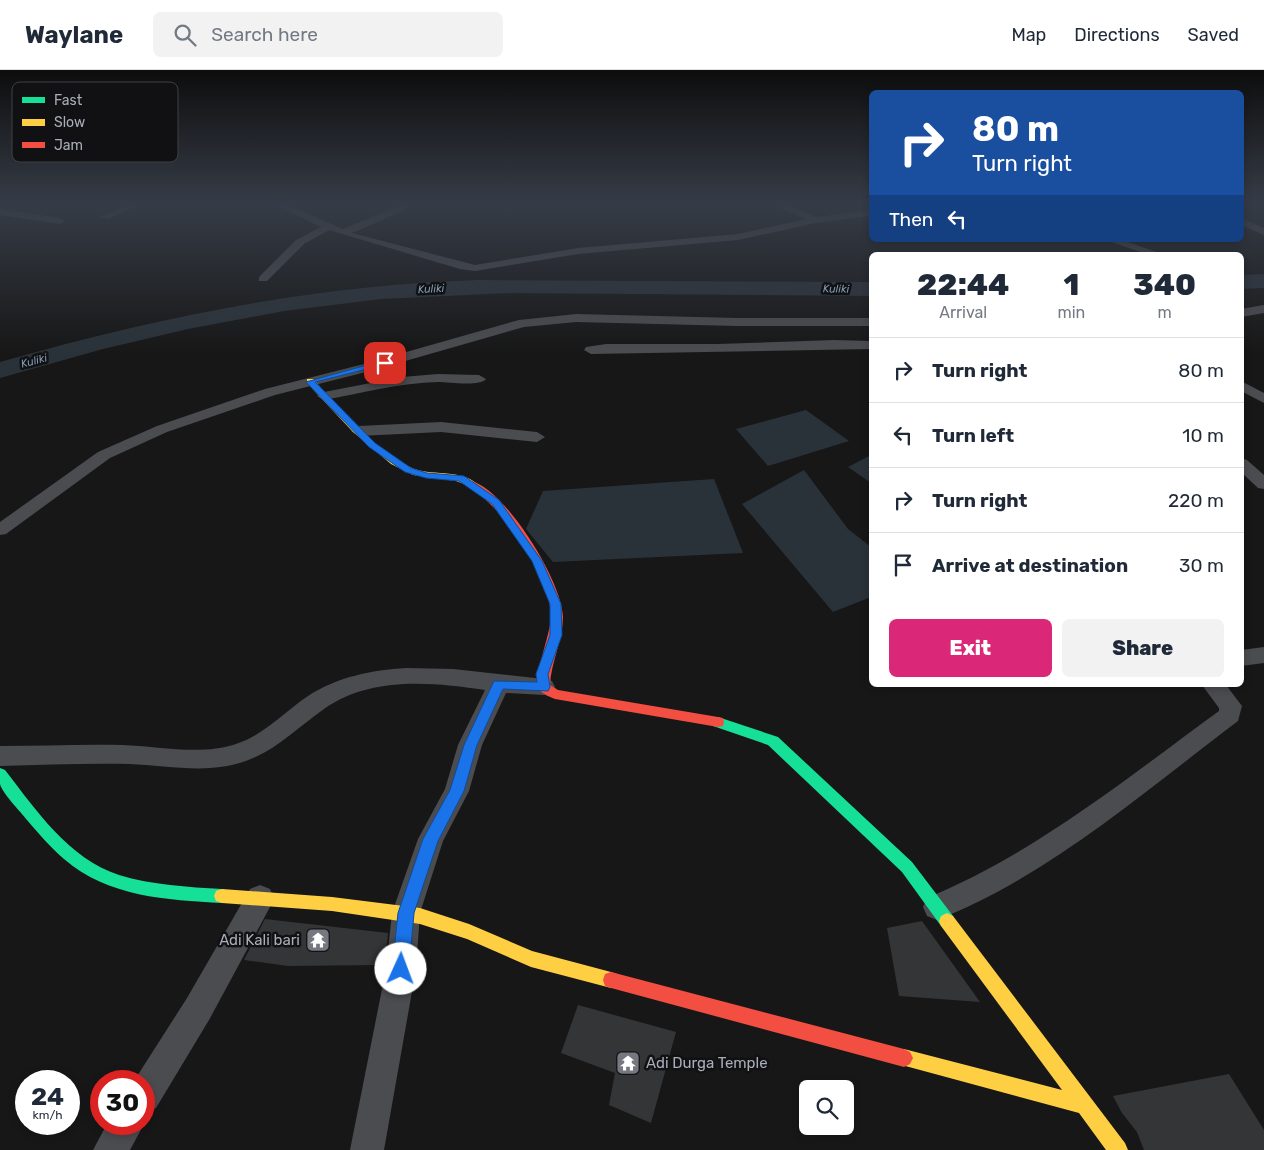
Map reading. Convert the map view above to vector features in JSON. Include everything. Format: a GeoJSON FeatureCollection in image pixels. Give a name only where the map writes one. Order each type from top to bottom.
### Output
{"type":"FeatureCollection","features":[{"type":"Feature","properties":{"kind":"street"},"geometry":{"type":"LineString","coordinates":[[264,279],[290,252]]}},
{"type":"Feature","properties":{"kind":"street"},"geometry":{"type":"LineString","coordinates":[[412,252],[464,267],[476,268],[566,252]]}},
{"type":"Feature","properties":{"kind":"street"},"geometry":{"type":"LineString","coordinates":[[1252,311],[1264,318]]}},
{"type":"Feature","properties":{"kind":"street"},"geometry":{"type":"LineString","coordinates":[[0,530],[104,455],[132,440],[236,402],[523,323],[549,319],[869,322]]}},
{"type":"Feature","properties":{"kind":"street"},"geometry":{"type":"LineString","coordinates":[[591,350],[606,348],[717,348],[834,344],[869,346]]}},
{"type":"Feature","properties":{"kind":"street"},"geometry":{"type":"LineString","coordinates":[[324,396],[402,381],[432,378],[480,379]]}},
{"type":"Feature","properties":{"kind":"street"},"geometry":{"type":"LineString","coordinates":[[310,382],[372,445],[408,470],[426,476],[461,478],[495,502],[517,529],[537,561],[556,604],[556,635],[542,674],[544,687]]}},
{"type":"Feature","properties":{"kind":"street"},"geometry":{"type":"LineString","coordinates":[[1244,387],[1264,399]]}},
{"type":"Feature","properties":{"kind":"street"},"geometry":{"type":"LineString","coordinates":[[359,431],[441,427],[536,437]]}},
{"type":"Feature","properties":{"kind":"street"},"geometry":{"type":"LineString","coordinates":[[1244,466],[1264,484]]}},
{"type":"Feature","properties":{"kind":"street"},"geometry":{"type":"LineString","coordinates":[[1244,658],[1264,655]]}},
{"type":"Feature","properties":{"kind":"street"},"geometry":{"type":"LineString","coordinates":[[0,756],[69,754],[174,758],[228,756],[256,746],[294,721],[324,697],[356,684],[388,677],[420,675],[451,676],[499,684],[544,687],[555,694],[726,723],[773,741],[907,867],[1118,1150]]}},
{"type":"Feature","properties":{"kind":"street"},"geometry":{"type":"LineString","coordinates":[[367,1150],[401,969],[406,913],[431,839],[457,791],[470,745],[499,684]]}},
{"type":"Feature","properties":{"kind":"street"},"geometry":{"type":"LineString","coordinates":[[937,907],[969,894],[1013,870],[1098,812],[1230,715],[1231,706],[1216,687]]}},
{"type":"Feature","properties":{"kind":"street"},"geometry":{"type":"LineString","coordinates":[[0,774],[53,841],[86,870],[117,882],[153,891],[260,898],[406,913],[469,932],[531,959],[1084,1105]]}},
{"type":"Feature","properties":{"kind":"street"},"geometry":{"type":"LineString","coordinates":[[155,1078],[198,1009],[260,898]]}},
{"type":"Feature","properties":{"kind":"street"},"geometry":{"type":"LineString","coordinates":[[110,1150],[120,1135]]}},
{"type":"Feature","properties":{"kind":"shaded area"},"geometry":{"type":"Polygon","coordinates":[[[806,410],[849,441],[768,466],[736,429],[806,410]]]}},
{"type":"Feature","properties":{"kind":"shaded area"},"geometry":{"type":"Polygon","coordinates":[[[869,456],[869,482],[848,467],[869,456]]]}},
{"type":"Feature","properties":{"kind":"shaded area"},"geometry":{"type":"Polygon","coordinates":[[[804,470],[848,529],[869,545],[869,598],[833,612],[742,504],[804,470]]]}},
{"type":"Feature","properties":{"kind":"shaded area"},"geometry":{"type":"Polygon","coordinates":[[[714,479],[743,553],[553,562],[526,529],[543,491],[714,479]]]}},
{"type":"Feature","properties":{"kind":"building","name":"Adi Kali bari"},"geometry":{"type":"Polygon","coordinates":[[[265,919],[388,933],[387,943],[380,965],[288,966],[244,960],[265,919]]]}},
{"type":"Feature","properties":{"kind":"building"},"geometry":{"type":"Polygon","coordinates":[[[922,921],[980,1002],[899,996],[887,928],[922,921]]]}},
{"type":"Feature","properties":{"kind":"building","name":"Adi Durga Temple"},"geometry":{"type":"Polygon","coordinates":[[[578,1005],[676,1032],[651,1123],[609,1105],[615,1073],[561,1053],[578,1005]]]}},
{"type":"Feature","properties":{"kind":"building"},"geometry":{"type":"Polygon","coordinates":[[[1229,1074],[1264,1130],[1264,1150],[1144,1150],[1137,1132],[1122,1113],[1113,1096],[1229,1074]]]}},
{"type":"Feature","properties":{"kind":"waterway","name":"Kuliki"},"geometry":{"type":"LineString","coordinates":[[1244,282],[1264,281]]}},
{"type":"Feature","properties":{"kind":"waterway","name":"Kuliki"},"geometry":{"type":"LineString","coordinates":[[0,370],[141,332],[236,312],[332,297],[413,289],[511,287],[869,289]]}},
{"type":"Feature","properties":{"kind":"traffic: fast"},"geometry":{"type":"LineString","coordinates":[[718,722],[773,741],[907,867],[947,921]]}},
{"type":"Feature","properties":{"kind":"traffic: fast"},"geometry":{"type":"LineString","coordinates":[[0,774],[48,834],[70,855],[92,870],[117,881],[145,889],[222,896]]}},
{"type":"Feature","properties":{"kind":"traffic: slow"},"geometry":{"type":"LineString","coordinates":[[310,381],[368,442],[394,462],[417,473],[457,478],[472,484]]}},
{"type":"Feature","properties":{"kind":"traffic: slow"},"geometry":{"type":"LineString","coordinates":[[222,896],[332,904],[420,916],[469,932],[531,959],[611,980]]}},
{"type":"Feature","properties":{"kind":"traffic: slow"},"geometry":{"type":"LineString","coordinates":[[947,921],[1118,1150]]}},
{"type":"Feature","properties":{"kind":"traffic: slow"},"geometry":{"type":"LineString","coordinates":[[904,1058],[1084,1105]]}},
{"type":"Feature","properties":{"kind":"traffic: jam"},"geometry":{"type":"LineString","coordinates":[[472,484],[485,493],[514,524],[539,562],[548,581],[557,616],[555,634],[544,678],[544,687],[555,694],[718,722]]}},
{"type":"Feature","properties":{"kind":"traffic: jam"},"geometry":{"type":"LineString","coordinates":[[611,980],[904,1058]]}},
{"type":"Feature","properties":{"kind":"place","name":"Adi Kali bari"},"geometry":{"type":"Point","coordinates":[318,940]}},
{"type":"Feature","properties":{"kind":"place","name":"Adi Durga Temple"},"geometry":{"type":"Point","coordinates":[628,1063]}},
{"type":"Feature","properties":{"kind":"route"},"geometry":{"type":"LineString","coordinates":[[385,363],[310,382],[372,445],[408,470],[426,476],[461,478],[495,502],[517,529],[537,561],[549,584],[556,604],[556,635],[542,674],[544,687],[499,684],[470,745],[457,791],[431,839],[406,913],[401,947],[401,969]]}}]}
